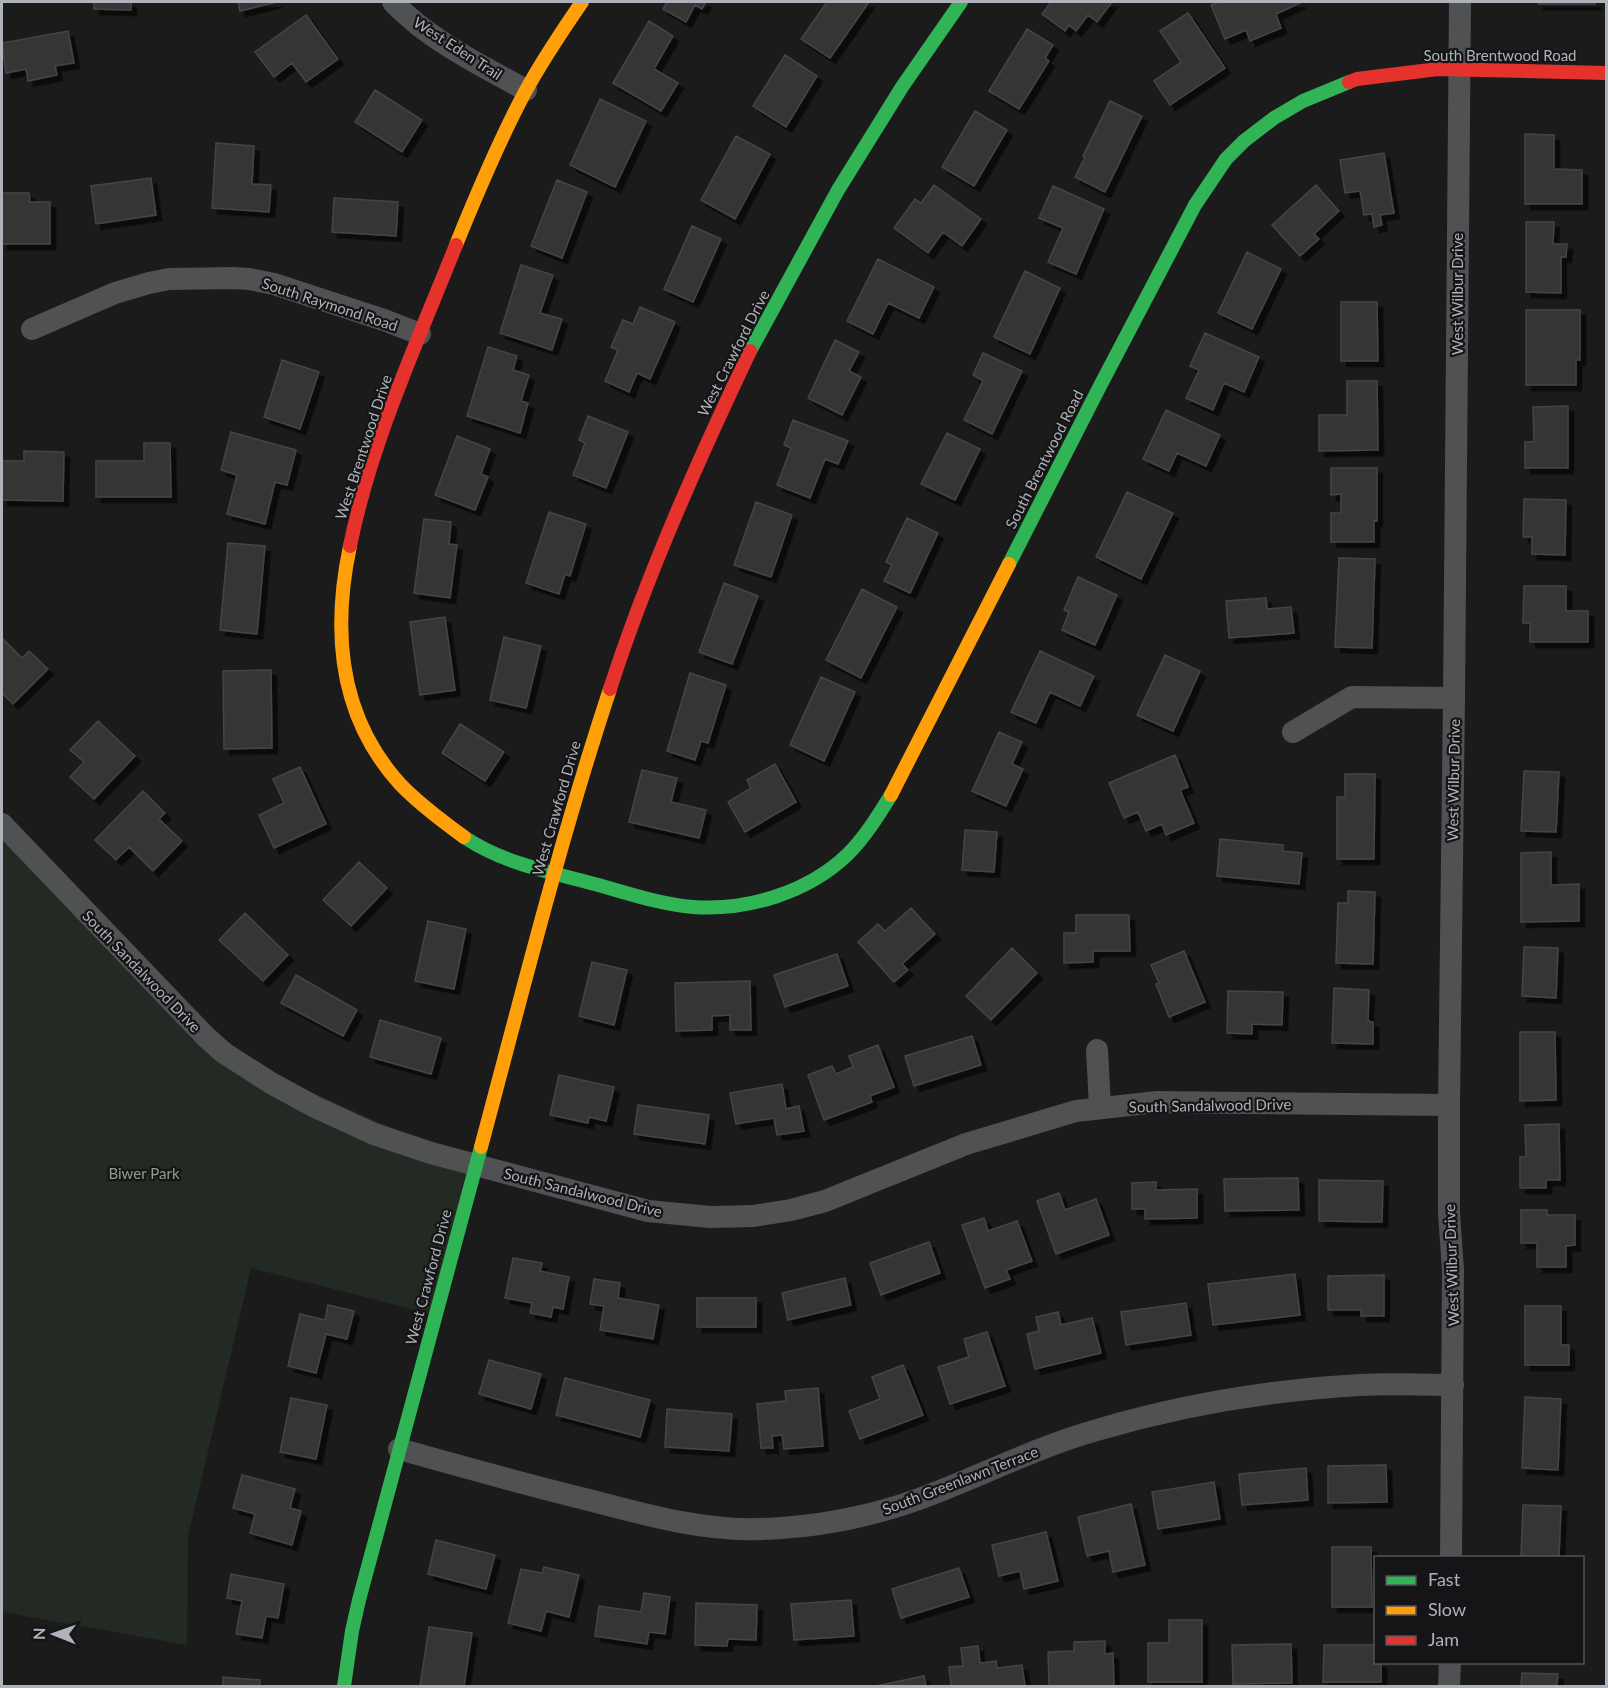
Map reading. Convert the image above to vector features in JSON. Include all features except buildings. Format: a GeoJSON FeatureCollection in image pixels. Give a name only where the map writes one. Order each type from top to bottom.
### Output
{"type":"FeatureCollection","features":[{"type":"Feature","properties":{"kind":"street","name":"West Eden Trail"},"geometry":{"type":"LineString","coordinates":[[393,2],[433,36],[489,71],[526,90]]}},
{"type":"Feature","properties":{"kind":"street","name":"West Brentwood Drive"},"geometry":{"type":"LineString","coordinates":[[554,873],[517,863],[470,841],[420,803],[396,780],[376,751],[355,709],[344,670],[342,597],[347,557],[358,507],[374,457],[420,334],[488,166],[526,90],[582,2]]}},
{"type":"Feature","properties":{"kind":"street","name":"West Crawford Drive"},"geometry":{"type":"LineString","coordinates":[[344,1686],[359,1600],[475,1165],[554,873],[589,752],[630,627],[714,427],[753,344],[838,190],[902,87],[961,2]]}},
{"type":"Feature","properties":{"kind":"street","name":"West Wilbur Drive"},"geometry":{"type":"LineString","coordinates":[[1451,1556],[1453,1270],[1449,1213],[1449,1105],[1460,2]]}},
{"type":"Feature","properties":{"kind":"street","name":"South Brentwood Road"},"geometry":{"type":"LineString","coordinates":[[554,873],[660,902],[712,909],[730,908],[770,899],[811,882],[844,859],[870,829],[893,793],[1105,375],[1195,206],[1226,159],[1244,141],[1274,118],[1303,101],[1357,80],[1438,69],[1606,73]]}},
{"type":"Feature","properties":{"kind":"street","name":"South Raymond Road"},"geometry":{"type":"LineString","coordinates":[[32,329],[115,293],[149,283],[169,279],[234,278],[274,284],[420,334]]}},
{"type":"Feature","properties":{"kind":"street"},"geometry":{"type":"LineString","coordinates":[[1293,732],[1352,698],[1454,698]]}},
{"type":"Feature","properties":{"kind":"street","name":"South Sandalwood Drive"},"geometry":{"type":"LineString","coordinates":[[2,824],[205,1036],[224,1053],[271,1083],[315,1107],[374,1134],[431,1154],[648,1211],[710,1217],[753,1216],[791,1210],[825,1201],[985,1138],[1076,1111],[1100,1107],[1157,1102],[1449,1105]]}},
{"type":"Feature","properties":{"kind":"street"},"geometry":{"type":"LineString","coordinates":[[1097,1050],[1100,1107]]}},
{"type":"Feature","properties":{"kind":"street","name":"South Greenlawn Terrace"},"geometry":{"type":"LineString","coordinates":[[399,1449],[657,1518],[725,1528],[759,1530],[801,1526],[872,1514],[920,1498],[1063,1441],[1184,1408],[1294,1390],[1362,1385],[1453,1385]]}},
{"type":"Feature","properties":{"kind":"street"},"geometry":{"type":"LineString","coordinates":[[1449,1686],[1450,1664]]}},
{"type":"Feature","properties":{"kind":"green space","name":"Biwer Park"},"geometry":{"type":"Polygon","coordinates":[[[2,824],[224,1053],[475,1165],[435,1315],[251,1268],[188,1537],[187,1645],[2,1612],[2,824]]]}},
{"type":"Feature","properties":{"kind":"traffic: fast"},"geometry":{"type":"LineString","coordinates":[[750,351],[838,190],[902,87],[961,2]]}},
{"type":"Feature","properties":{"kind":"traffic: fast"},"geometry":{"type":"LineString","coordinates":[[1009,564],[1195,205],[1226,159],[1244,141],[1274,118],[1303,101],[1349,82]]}},
{"type":"Feature","properties":{"kind":"traffic: fast"},"geometry":{"type":"LineString","coordinates":[[464,837],[478,846],[524,865],[653,900],[693,907],[735,906],[796,889],[832,867],[860,841],[891,795]]}},
{"type":"Feature","properties":{"kind":"traffic: fast"},"geometry":{"type":"LineString","coordinates":[[344,1686],[359,1600],[481,1147]]}},
{"type":"Feature","properties":{"kind":"traffic: slow"},"geometry":{"type":"LineString","coordinates":[[456,245],[506,129],[525,92],[552,46],[582,2]]}},
{"type":"Feature","properties":{"kind":"traffic: slow"},"geometry":{"type":"LineString","coordinates":[[350,546],[344,578],[342,641],[345,672],[353,702],[364,730],[380,758],[400,784],[464,837]]}},
{"type":"Feature","properties":{"kind":"traffic: slow"},"geometry":{"type":"LineString","coordinates":[[891,795],[1009,564]]}},
{"type":"Feature","properties":{"kind":"traffic: slow"},"geometry":{"type":"LineString","coordinates":[[481,1147],[558,860],[610,689]]}},
{"type":"Feature","properties":{"kind":"traffic: jam"},"geometry":{"type":"LineString","coordinates":[[1349,82],[1357,79],[1438,69],[1606,73]]}},
{"type":"Feature","properties":{"kind":"traffic: jam"},"geometry":{"type":"LineString","coordinates":[[350,546],[382,431],[456,245]]}},
{"type":"Feature","properties":{"kind":"traffic: jam"},"geometry":{"type":"LineString","coordinates":[[610,689],[640,603],[674,518],[750,351]]}}]}
